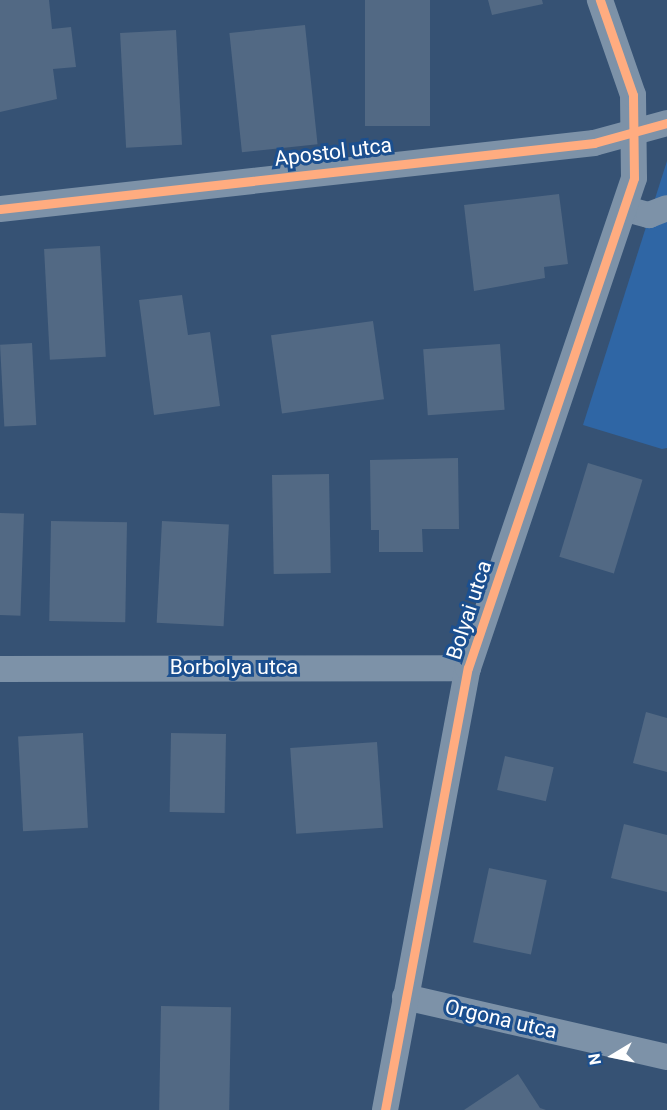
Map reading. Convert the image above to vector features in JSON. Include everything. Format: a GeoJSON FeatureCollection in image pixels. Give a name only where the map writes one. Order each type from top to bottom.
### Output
{"type":"FeatureCollection","features":[{"type":"Feature","properties":{"kind":"street","name":"Bolyai utca"},"geometry":{"type":"LineString","coordinates":[[385,1110],[468,668],[626,209],[634,178],[633,95],[600,0]]}},
{"type":"Feature","properties":{"kind":"street","name":"Apostol utca"},"geometry":{"type":"LineString","coordinates":[[0,209],[594,143],[633,136],[667,123]]}},
{"type":"Feature","properties":{"kind":"street"},"geometry":{"type":"LineString","coordinates":[[626,209],[649,215],[667,208]]}},
{"type":"Feature","properties":{"kind":"street","name":"Borbolya utca"},"geometry":{"type":"LineString","coordinates":[[0,669],[468,668]]}},
{"type":"Feature","properties":{"kind":"street","name":"Orgona utca"},"geometry":{"type":"LineString","coordinates":[[405,998],[667,1057]]}},
{"type":"Feature","properties":{"kind":"shaded area"},"geometry":{"type":"Polygon","coordinates":[[[667,161],[667,448],[662,449],[583,425],[667,161]]]}},
{"type":"Feature","properties":{"kind":"building"},"geometry":{"type":"Polygon","coordinates":[[[0,0],[49,0],[52,29],[71,27],[76,67],[53,69],[57,99],[0,112],[0,0]]]}},
{"type":"Feature","properties":{"kind":"building"},"geometry":{"type":"Polygon","coordinates":[[[365,0],[430,0],[430,126],[365,126],[365,0]]]}},
{"type":"Feature","properties":{"kind":"building"},"geometry":{"type":"Polygon","coordinates":[[[488,0],[542,0],[543,4],[492,15],[488,0]]]}},
{"type":"Feature","properties":{"kind":"building"},"geometry":{"type":"Polygon","coordinates":[[[305,25],[318,144],[242,152],[229,33],[305,25]]]}},
{"type":"Feature","properties":{"kind":"building"},"geometry":{"type":"Polygon","coordinates":[[[176,30],[182,145],[126,148],[120,33],[176,30]]]}},
{"type":"Feature","properties":{"kind":"building"},"geometry":{"type":"Polygon","coordinates":[[[559,194],[568,264],[544,267],[545,278],[474,291],[464,205],[559,194]]]}},
{"type":"Feature","properties":{"kind":"building"},"geometry":{"type":"Polygon","coordinates":[[[100,246],[106,357],[50,360],[44,249],[100,246]]]}},
{"type":"Feature","properties":{"kind":"building"},"geometry":{"type":"Polygon","coordinates":[[[182,295],[188,335],[210,332],[220,406],[154,415],[139,300],[182,295]]]}},
{"type":"Feature","properties":{"kind":"building"},"geometry":{"type":"Polygon","coordinates":[[[373,321],[384,399],[282,414],[271,335],[373,321]]]}},
{"type":"Feature","properties":{"kind":"building"},"geometry":{"type":"Polygon","coordinates":[[[32,343],[36,425],[4,427],[0,345],[32,343]]]}},
{"type":"Feature","properties":{"kind":"building"},"geometry":{"type":"Polygon","coordinates":[[[500,344],[505,410],[428,415],[423,349],[500,344]]]}},
{"type":"Feature","properties":{"kind":"building"},"geometry":{"type":"Polygon","coordinates":[[[458,458],[459,529],[422,529],[423,552],[379,552],[379,530],[371,530],[370,460],[458,458]]]}},
{"type":"Feature","properties":{"kind":"building"},"geometry":{"type":"Polygon","coordinates":[[[588,463],[643,480],[614,573],[559,557],[588,463]]]}},
{"type":"Feature","properties":{"kind":"building"},"geometry":{"type":"Polygon","coordinates":[[[329,474],[331,573],[274,574],[272,475],[329,474]]]}},
{"type":"Feature","properties":{"kind":"building"},"geometry":{"type":"Polygon","coordinates":[[[0,513],[24,514],[20,616],[0,615],[0,513]]]}},
{"type":"Feature","properties":{"kind":"building"},"geometry":{"type":"Polygon","coordinates":[[[51,521],[127,522],[125,622],[49,621],[51,521]]]}},
{"type":"Feature","properties":{"kind":"building"},"geometry":{"type":"Polygon","coordinates":[[[162,521],[229,525],[224,626],[157,623],[162,521]]]}},
{"type":"Feature","properties":{"kind":"building"},"geometry":{"type":"Polygon","coordinates":[[[646,712],[667,718],[667,772],[633,763],[646,712]]]}},
{"type":"Feature","properties":{"kind":"building"},"geometry":{"type":"Polygon","coordinates":[[[83,733],[88,828],[23,831],[18,736],[83,733]]]}},
{"type":"Feature","properties":{"kind":"building"},"geometry":{"type":"Polygon","coordinates":[[[171,733],[226,734],[225,813],[170,812],[171,733]]]}},
{"type":"Feature","properties":{"kind":"building"},"geometry":{"type":"Polygon","coordinates":[[[377,742],[383,828],[296,834],[290,748],[377,742]]]}},
{"type":"Feature","properties":{"kind":"building"},"geometry":{"type":"Polygon","coordinates":[[[505,756],[554,767],[546,801],[497,790],[505,756]]]}},
{"type":"Feature","properties":{"kind":"building"},"geometry":{"type":"Polygon","coordinates":[[[624,824],[667,835],[667,892],[611,878],[624,824]]]}},
{"type":"Feature","properties":{"kind":"building"},"geometry":{"type":"Polygon","coordinates":[[[489,868],[547,880],[531,955],[473,942],[489,868]]]}},
{"type":"Feature","properties":{"kind":"building"},"geometry":{"type":"Polygon","coordinates":[[[161,1006],[231,1007],[229,1110],[159,1110],[161,1006]]]}},
{"type":"Feature","properties":{"kind":"building"},"geometry":{"type":"Polygon","coordinates":[[[518,1074],[540,1108],[546,1110],[464,1110],[518,1074]]]}},
{"type":"Feature","properties":{"kind":"cycle path"},"geometry":{"type":"LineString","coordinates":[[385,1110],[468,668],[634,178],[633,95],[600,0]]}},
{"type":"Feature","properties":{"kind":"cycle path"},"geometry":{"type":"LineString","coordinates":[[0,209],[594,143],[667,123]]}}]}
